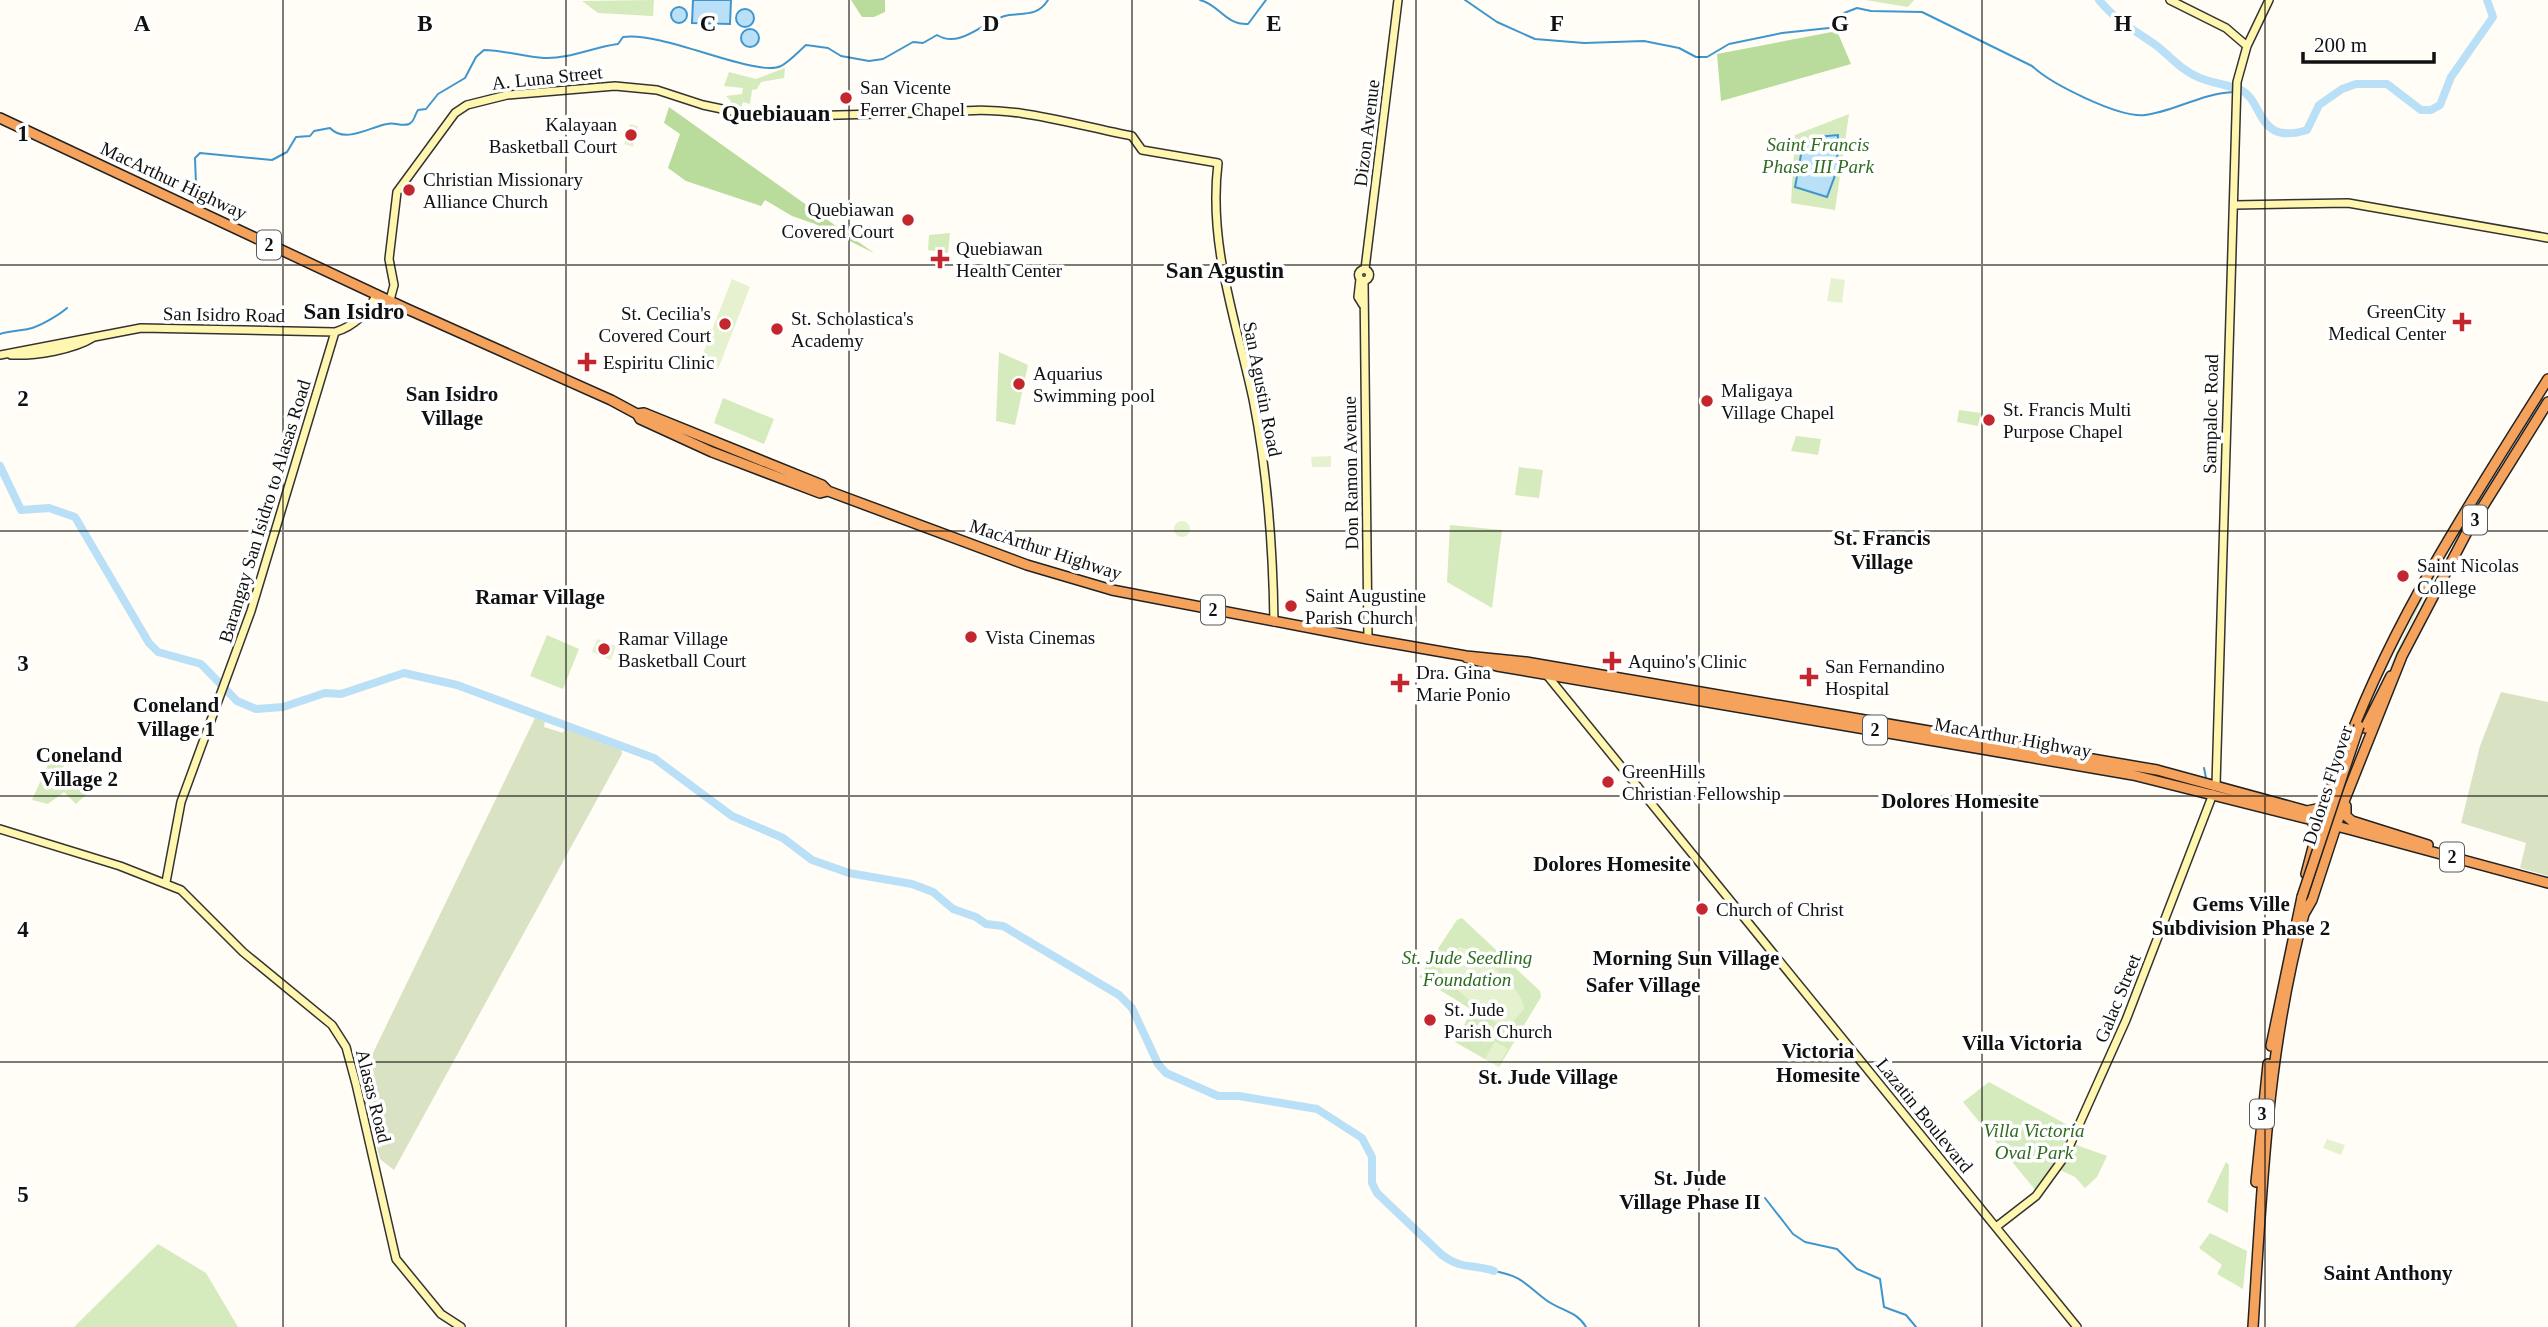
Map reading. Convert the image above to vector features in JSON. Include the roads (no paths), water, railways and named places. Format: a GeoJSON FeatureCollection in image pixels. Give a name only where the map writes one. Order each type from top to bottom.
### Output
{"type":"FeatureCollection","features":[{"type":"Feature","properties":{"kind":"highway","name":"MacArthur Highway"},"geometry":{"type":"LineString","coordinates":[[0,118],[637,414],[644,413],[822,485],[828,491],[1071,579],[1120,592],[1466,656],[1490,665],[1547,670],[2157,771],[2213,794],[2313,815],[2332,825],[2548,881]]}},
{"type":"Feature","properties":{"kind":"highway","name":"3"},"geometry":{"type":"LineString","coordinates":[[2332,825],[2326,806],[2358,715],[2422,585],[2482,480],[2548,379]]}},
{"type":"Feature","properties":{"kind":"highway","name":"3"},"geometry":{"type":"LineString","coordinates":[[2251,1327],[2257,1157],[2275,1039],[2301,916],[2323,866],[2332,825],[2342,809],[2394,672],[2480,511],[2548,402]]}},
{"type":"Feature","properties":{"kind":"highway"},"geometry":{"type":"LineString","coordinates":[[2495,459],[2498,462],[2492,472],[2499,480]]}},
{"type":"Feature","properties":{"kind":"highway"},"geometry":{"type":"LineString","coordinates":[[2480,511],[2480,501],[2487,487],[2482,480]]}},
{"type":"Feature","properties":{"kind":"highway","name":"Dolores Flyover"},"geometry":{"type":"LineString","coordinates":[[2362,727],[2384,684],[2394,672]]}},
{"type":"Feature","properties":{"kind":"highway","name":"Dolores Flyover"},"geometry":{"type":"LineString","coordinates":[[2301,916],[2374,684]]}},
{"type":"Feature","properties":{"kind":"highway","name":"MacArthur Highway"},"geometry":{"type":"LineString","coordinates":[[2350,789],[2346,810],[2348,819],[2548,881]]}},
{"type":"Feature","properties":{"kind":"highway"},"geometry":{"type":"LineString","coordinates":[[2301,916],[2299,895],[2317,832],[2313,815],[2324,805],[2331,791]]}},
{"type":"Feature","properties":{"kind":"highway"},"geometry":{"type":"LineString","coordinates":[[2326,806],[2335,813],[2342,809]]}},
{"type":"Feature","properties":{"kind":"highway"},"geometry":{"type":"LineString","coordinates":[[2309,861],[2323,866]]}},
{"type":"Feature","properties":{"kind":"street","name":"Dizon Avenue"},"geometry":{"type":"LineString","coordinates":[[1362,280],[1370,275],[1365,269],[1398,0]]}},
{"type":"Feature","properties":{"kind":"street"},"geometry":{"type":"LineString","coordinates":[[2170,0],[2225,28],[2247,46]]}},
{"type":"Feature","properties":{"kind":"street","name":"Sampaloc Road"},"geometry":{"type":"LineString","coordinates":[[2213,794],[2237,85],[2247,46],[2269,0]]}},
{"type":"Feature","properties":{"kind":"street","name":"A. Luna Street"},"geometry":{"type":"LineString","coordinates":[[390,300],[394,285],[389,259],[398,188],[461,108],[487,99],[516,94],[597,87],[645,88],[702,105],[760,117],[974,108],[1132,136],[1143,150],[1218,163]]}},
{"type":"Feature","properties":{"kind":"street","name":"San Agustin Road"},"geometry":{"type":"LineString","coordinates":[[1218,163],[1214,203],[1218,242],[1257,424],[1266,496],[1274,622]]}},
{"type":"Feature","properties":{"kind":"street"},"geometry":{"type":"LineString","coordinates":[[2235,205],[2348,203],[2548,238]]}},
{"type":"Feature","properties":{"kind":"street","name":"Don Ramon Avenue"},"geometry":{"type":"LineString","coordinates":[[1362,280],[1358,298],[1363,305],[1368,639]]}},
{"type":"Feature","properties":{"kind":"street"},"geometry":{"type":"LineString","coordinates":[[335,332],[352,325],[365,314],[377,295]]}},
{"type":"Feature","properties":{"kind":"street","name":"San Isidro Road"},"geometry":{"type":"LineString","coordinates":[[2,355],[141,328],[335,332]]}},
{"type":"Feature","properties":{"kind":"street","name":"Barangay San Isidro to Alasas Road"},"geometry":{"type":"LineString","coordinates":[[166,881],[181,802],[268,558],[335,332]]}},
{"type":"Feature","properties":{"kind":"street","name":"Lazatin Boulevard"},"geometry":{"type":"LineString","coordinates":[[1547,670],[1643,793],[2077,1327]]}},
{"type":"Feature","properties":{"kind":"street","name":"Galac Street"},"geometry":{"type":"LineString","coordinates":[[1996,1227],[2036,1196],[2066,1156],[2126,1020],[2213,794]]}},
{"type":"Feature","properties":{"kind":"street","name":"Alasas Road"},"geometry":{"type":"LineString","coordinates":[[0,829],[166,881],[181,890],[243,952],[340,1034],[356,1084],[396,1259],[441,1314],[461,1327]]}},
{"type":"Feature","properties":{"kind":"water"},"geometry":{"type":"Polygon","coordinates":[[[693,0],[731,0],[730,24],[692,23],[693,0]]]}},
{"type":"Feature","properties":{"kind":"water"},"geometry":{"type":"Polygon","coordinates":[[[676,7],[682,7],[687,15],[685,21],[676,23],[671,18],[671,12],[676,7]]]}},
{"type":"Feature","properties":{"kind":"water"},"geometry":{"type":"Polygon","coordinates":[[[745,9],[751,12],[754,18],[751,24],[745,27],[739,24],[736,18],[739,12],[745,9]]]}},
{"type":"Feature","properties":{"kind":"water"},"geometry":{"type":"Polygon","coordinates":[[[746,29],[754,29],[759,38],[757,45],[746,47],[741,42],[741,34],[746,29]]]}},
{"type":"Feature","properties":{"kind":"water"},"geometry":{"type":"Polygon","coordinates":[[[1838,135],[1837,170],[1827,197],[1795,187],[1803,144],[1816,137],[1838,135]]]}},
{"type":"Feature","properties":{"kind":"waterway"},"geometry":{"type":"LineString","coordinates":[[188,194],[196,185],[195,158],[200,153],[272,160],[287,152],[296,137],[310,136],[314,131],[330,128],[336,133],[350,135],[387,124],[409,124],[418,110],[426,109],[438,94],[465,78],[476,57],[484,50],[554,58],[618,44],[623,37],[640,37],[751,66],[769,68],[781,66],[806,45],[828,48],[841,56],[869,61],[883,59],[913,42],[923,43],[937,35],[946,39],[964,36],[1000,18],[1040,9],[1048,0]]}},
{"type":"Feature","properties":{"kind":"waterway"},"geometry":{"type":"LineString","coordinates":[[1200,0],[1228,18],[1248,24],[1266,0]]}},
{"type":"Feature","properties":{"kind":"waterway"},"geometry":{"type":"LineString","coordinates":[[1465,0],[1497,22],[1535,39],[1584,43],[1644,41],[1679,48],[1696,57],[1707,57],[1729,44],[1782,33],[1829,28],[1844,13],[1857,8],[1871,11],[1922,12],[2032,66],[2069,90],[2119,111],[2145,115],[2234,92]]}},
{"type":"Feature","properties":{"kind":"waterway"},"geometry":{"type":"LineString","coordinates":[[2099,0],[2119,20],[2157,46],[2188,72],[2205,80],[2241,90],[2254,103],[2270,127],[2278,132],[2290,133],[2307,130],[2319,105],[2342,89],[2356,84],[2387,84],[2421,110],[2431,110],[2440,105],[2451,77],[2493,17],[2487,0]]}},
{"type":"Feature","properties":{"kind":"waterway"},"geometry":{"type":"LineString","coordinates":[[0,334],[38,326],[67,308]]}},
{"type":"Feature","properties":{"kind":"waterway"},"geometry":{"type":"LineString","coordinates":[[0,466],[21,510],[49,508],[75,517],[149,643],[158,652],[201,664],[237,701],[256,709],[283,707],[325,693],[341,694],[404,673],[457,685],[654,758],[732,816],[783,838],[812,860],[849,873],[912,884],[933,892],[953,909],[976,917],[986,924],[1003,926],[1119,995],[1132,1008],[1158,1064],[1166,1073],[1218,1096],[1239,1096],[1317,1109],[1362,1138],[1372,1157],[1372,1183],[1377,1193],[1442,1255],[1462,1265],[1494,1271]]}},
{"type":"Feature","properties":{"kind":"waterway"},"geometry":{"type":"LineString","coordinates":[[2204,768],[2206,778]]}},
{"type":"Feature","properties":{"kind":"waterway"},"geometry":{"type":"LineString","coordinates":[[1765,1198],[1793,1234],[1805,1242],[1837,1249],[1857,1269],[1880,1279],[1884,1307],[1906,1315],[1916,1327]]}},
{"type":"Feature","properties":{"kind":"waterway"},"geometry":{"type":"LineString","coordinates":[[1494,1271],[1523,1281],[1552,1304],[1573,1314],[1586,1327]]}},
{"type":"Feature","properties":{"kind":"place","name":"San Vicente Ferrer Chapel"},"geometry":{"type":"Point","coordinates":[846,98]}},
{"type":"Feature","properties":{"kind":"place","name":"Kalayaan Basketball Court"},"geometry":{"type":"Point","coordinates":[631,135]}},
{"type":"Feature","properties":{"kind":"place","name":"Christian Missionary Alliance Church"},"geometry":{"type":"Point","coordinates":[409,190]}},
{"type":"Feature","properties":{"kind":"place","name":"Quebiawan Covered Court"},"geometry":{"type":"Point","coordinates":[908,220]}},
{"type":"Feature","properties":{"kind":"place","name":"Quebiawan Health Center"},"geometry":{"type":"Point","coordinates":[940,259]}},
{"type":"Feature","properties":{"kind":"place","name":"GreenCity Medical Center"},"geometry":{"type":"Point","coordinates":[2462,322]}},
{"type":"Feature","properties":{"kind":"place","name":"St. Cecilia's Covered Court"},"geometry":{"type":"Point","coordinates":[725,324]}},
{"type":"Feature","properties":{"kind":"place","name":"St. Scholastica's Academy"},"geometry":{"type":"Point","coordinates":[777,329]}},
{"type":"Feature","properties":{"kind":"place","name":"Espiritu Clinic"},"geometry":{"type":"Point","coordinates":[587,362]}},
{"type":"Feature","properties":{"kind":"place","name":"Aquarius Swimming pool"},"geometry":{"type":"Point","coordinates":[1019,384]}},
{"type":"Feature","properties":{"kind":"place","name":"Maligaya Village Chapel"},"geometry":{"type":"Point","coordinates":[1707,401]}},
{"type":"Feature","properties":{"kind":"place","name":"St. Francis Multi Purpose Chapel"},"geometry":{"type":"Point","coordinates":[1989,420]}},
{"type":"Feature","properties":{"kind":"place","name":"Saint Nicolas College"},"geometry":{"type":"Point","coordinates":[2403,576]}},
{"type":"Feature","properties":{"kind":"place","name":"Saint Augustine Parish Church"},"geometry":{"type":"Point","coordinates":[1291,606]}},
{"type":"Feature","properties":{"kind":"place","name":"Vista Cinemas"},"geometry":{"type":"Point","coordinates":[971,637]}},
{"type":"Feature","properties":{"kind":"place","name":"Ramar Village Basketball Court"},"geometry":{"type":"Point","coordinates":[604,649]}},
{"type":"Feature","properties":{"kind":"place","name":"Aquino's Clinic"},"geometry":{"type":"Point","coordinates":[1612,661]}},
{"type":"Feature","properties":{"kind":"place","name":"San Fernandino Hospital"},"geometry":{"type":"Point","coordinates":[1809,677]}},
{"type":"Feature","properties":{"kind":"place","name":"Dra. Gina Marie Ponio"},"geometry":{"type":"Point","coordinates":[1400,683]}},
{"type":"Feature","properties":{"kind":"place","name":"GreenHills Christian Fellowship"},"geometry":{"type":"Point","coordinates":[1608,782]}},
{"type":"Feature","properties":{"kind":"place","name":"Church of Christ"},"geometry":{"type":"Point","coordinates":[1702,909]}},
{"type":"Feature","properties":{"kind":"place","name":"St. Jude Parish Church"},"geometry":{"type":"Point","coordinates":[1430,1020]}},
{"type":"Feature","properties":{"kind":"district","name":"Quebiauan"},"geometry":{"type":"Point","coordinates":[776,113]}},
{"type":"Feature","properties":{"kind":"district","name":"San Agustin"},"geometry":{"type":"Point","coordinates":[1225,270]}},
{"type":"Feature","properties":{"kind":"district","name":"San Isidro"},"geometry":{"type":"Point","coordinates":[354,311]}},
{"type":"Feature","properties":{"kind":"district","name":"San Isidro Village"},"geometry":{"type":"Point","coordinates":[452,406]}},
{"type":"Feature","properties":{"kind":"district","name":"St. Francis Village"},"geometry":{"type":"Point","coordinates":[1882,550]}},
{"type":"Feature","properties":{"kind":"district","name":"Ramar Village"},"geometry":{"type":"Point","coordinates":[540,597]}},
{"type":"Feature","properties":{"kind":"district","name":"Coneland Village 1"},"geometry":{"type":"Point","coordinates":[176,717]}},
{"type":"Feature","properties":{"kind":"district","name":"Coneland Village 2"},"geometry":{"type":"Point","coordinates":[79,767]}},
{"type":"Feature","properties":{"kind":"district","name":"Dolores Homesite"},"geometry":{"type":"Point","coordinates":[1960,801]}},
{"type":"Feature","properties":{"kind":"district","name":"Dolores Homesite"},"geometry":{"type":"Point","coordinates":[1612,864]}},
{"type":"Feature","properties":{"kind":"district","name":"Gems Ville Subdivision Phase 2"},"geometry":{"type":"Point","coordinates":[2241,916]}},
{"type":"Feature","properties":{"kind":"district","name":"Morning Sun Village"},"geometry":{"type":"Point","coordinates":[1686,958]}},
{"type":"Feature","properties":{"kind":"district","name":"Safer Village"},"geometry":{"type":"Point","coordinates":[1643,985]}},
{"type":"Feature","properties":{"kind":"district","name":"Villa Victoria"},"geometry":{"type":"Point","coordinates":[2022,1043]}},
{"type":"Feature","properties":{"kind":"district","name":"Victoria Homesite"},"geometry":{"type":"Point","coordinates":[1818,1063]}},
{"type":"Feature","properties":{"kind":"district","name":"St. Jude Village"},"geometry":{"type":"Point","coordinates":[1548,1077]}},
{"type":"Feature","properties":{"kind":"district","name":"St. Jude Village Phase II"},"geometry":{"type":"Point","coordinates":[1690,1190]}},
{"type":"Feature","properties":{"kind":"district","name":"Saint Anthony"},"geometry":{"type":"Point","coordinates":[2388,1273]}},
{"type":"Feature","properties":{"kind":"park label","name":"Saint Francis Phase III Park"},"geometry":{"type":"Point","coordinates":[1818,155]}},
{"type":"Feature","properties":{"kind":"park label","name":"St. Jude Seedling Foundation"},"geometry":{"type":"Point","coordinates":[1467,968]}},
{"type":"Feature","properties":{"kind":"park label","name":"Villa Victoria Oval Park"},"geometry":{"type":"Point","coordinates":[2034,1141]}}]}
